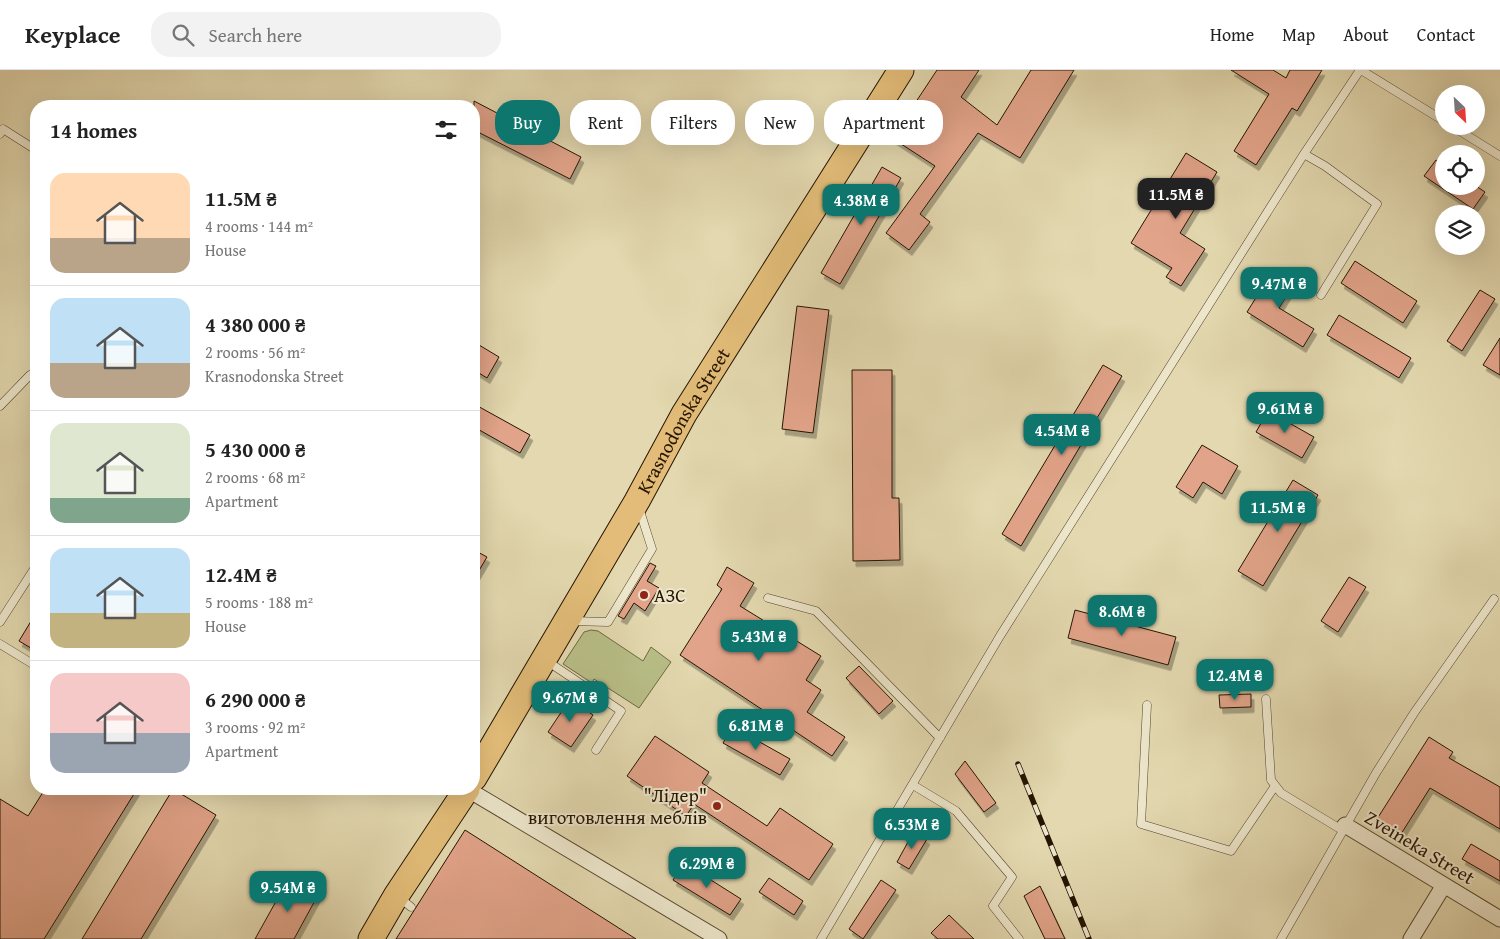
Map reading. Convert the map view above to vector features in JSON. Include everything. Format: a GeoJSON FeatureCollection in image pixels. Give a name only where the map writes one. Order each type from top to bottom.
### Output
{"type":"FeatureCollection","features":[{"type":"Feature","properties":{"kind":"main road","name":"Krasnodonska Street"},"geometry":{"type":"LineString","coordinates":[[480,768],[637,501],[684,414],[901,70]]}},
{"type":"Feature","properties":{"kind":"main road"},"geometry":{"type":"LineString","coordinates":[[370,939],[404,901],[464,795]]}},
{"type":"Feature","properties":{"kind":"street"},"geometry":{"type":"LineString","coordinates":[[477,795],[718,939]]}},
{"type":"Feature","properties":{"kind":"street","name":"Zveineka Street"},"geometry":{"type":"LineString","coordinates":[[1344,828],[1500,919]]}},
{"type":"Feature","properties":{"kind":"street"},"geometry":{"type":"LineString","coordinates":[[1411,939],[1444,885]]}},
{"type":"Feature","properties":{"kind":"lane"},"geometry":{"type":"LineString","coordinates":[[821,939],[1000,636],[1304,154],[1360,70],[1435,116]]}},
{"type":"Feature","properties":{"kind":"lane"},"geometry":{"type":"LineString","coordinates":[[0,134],[3,129],[30,146]]}},
{"type":"Feature","properties":{"kind":"lane"},"geometry":{"type":"LineString","coordinates":[[1466,135],[1500,156]]}},
{"type":"Feature","properties":{"kind":"lane"},"geometry":{"type":"LineString","coordinates":[[1304,154],[1325,166],[1377,204],[1322,295]]}},
{"type":"Feature","properties":{"kind":"lane"},"geometry":{"type":"LineString","coordinates":[[0,406],[30,375]]}},
{"type":"Feature","properties":{"kind":"lane"},"geometry":{"type":"LineString","coordinates":[[566,621],[608,622],[652,549],[637,501]]}},
{"type":"Feature","properties":{"kind":"lane"},"geometry":{"type":"LineString","coordinates":[[0,622],[30,575]]}},
{"type":"Feature","properties":{"kind":"lane"},"geometry":{"type":"LineString","coordinates":[[768,598],[816,611],[940,738]]}},
{"type":"Feature","properties":{"kind":"lane"},"geometry":{"type":"LineString","coordinates":[[1281,939],[1344,828],[1414,713],[1494,599]]}},
{"type":"Feature","properties":{"kind":"lane"},"geometry":{"type":"LineString","coordinates":[[0,644],[30,662]]}},
{"type":"Feature","properties":{"kind":"lane"},"geometry":{"type":"LineString","coordinates":[[543,658],[621,711],[596,750]]}},
{"type":"Feature","properties":{"kind":"lane"},"geometry":{"type":"LineString","coordinates":[[1266,700],[1271,780],[1281,793],[1344,828]]}},
{"type":"Feature","properties":{"kind":"lane"},"geometry":{"type":"LineString","coordinates":[[1147,705],[1141,824],[1231,852],[1275,786]]}},
{"type":"Feature","properties":{"kind":"lane"},"geometry":{"type":"LineString","coordinates":[[912,785],[956,811],[1012,877],[992,906],[1019,939]]}},
{"type":"Feature","properties":{"kind":"green space"},"geometry":{"type":"Polygon","coordinates":[[[598,631],[643,661],[651,647],[671,662],[639,708],[594,679],[592,683],[563,664],[584,632],[598,631]]]}},
{"type":"Feature","properties":{"kind":"building"},"geometry":{"type":"Polygon","coordinates":[[[937,70],[979,70],[961,97],[997,125],[1031,70],[1074,70],[1020,158],[978,133],[920,214],[930,222],[909,250],[886,233],[935,166],[903,145],[943,145],[943,100],[917,100],[937,70]]]}},
{"type":"Feature","properties":{"kind":"building"},"geometry":{"type":"Polygon","coordinates":[[[1231,70],[1273,70],[1286,78],[1290,70],[1322,70],[1297,111],[1292,108],[1256,165],[1234,151],[1269,94],[1231,70]]]}},
{"type":"Feature","properties":{"kind":"building"},"geometry":{"type":"Polygon","coordinates":[[[480,104],[495,112],[495,141],[480,133],[480,104]]]}},
{"type":"Feature","properties":{"kind":"building"},"geometry":{"type":"Polygon","coordinates":[[[503,145],[558,145],[581,157],[570,179],[503,145]]]}},
{"type":"Feature","properties":{"kind":"building"},"geometry":{"type":"Polygon","coordinates":[[[1186,153],[1217,172],[1180,233],[1205,249],[1181,286],[1166,277],[1172,268],[1131,243],[1186,153]]]}},
{"type":"Feature","properties":{"kind":"building"},"geometry":{"type":"Polygon","coordinates":[[[1435,161],[1435,183],[1424,176],[1435,161]]]}},
{"type":"Feature","properties":{"kind":"building"},"geometry":{"type":"Polygon","coordinates":[[[882,167],[901,178],[840,284],[821,273],[882,167]]]}},
{"type":"Feature","properties":{"kind":"building"},"geometry":{"type":"Polygon","coordinates":[[[1452,195],[1483,195],[1476,205],[1467,205],[1452,195]]]}},
{"type":"Feature","properties":{"kind":"building"},"geometry":{"type":"Polygon","coordinates":[[[1355,261],[1417,301],[1403,323],[1341,283],[1355,261]]]}},
{"type":"Feature","properties":{"kind":"building"},"geometry":{"type":"Polygon","coordinates":[[[1274,269],[1295,282],[1279,308],[1314,329],[1303,347],[1247,312],[1274,269]]]}},
{"type":"Feature","properties":{"kind":"building"},"geometry":{"type":"Polygon","coordinates":[[[1480,290],[1495,299],[1462,351],[1447,341],[1480,290]]]}},
{"type":"Feature","properties":{"kind":"building"},"geometry":{"type":"Polygon","coordinates":[[[797,306],[829,310],[813,433],[782,429],[797,306]]]}},
{"type":"Feature","properties":{"kind":"building"},"geometry":{"type":"Polygon","coordinates":[[[1339,315],[1411,358],[1399,378],[1327,335],[1339,315]]]}},
{"type":"Feature","properties":{"kind":"building"},"geometry":{"type":"Polygon","coordinates":[[[1500,338],[1500,375],[1483,365],[1500,338]]]}},
{"type":"Feature","properties":{"kind":"building"},"geometry":{"type":"Polygon","coordinates":[[[480,346],[499,357],[487,378],[480,374],[480,346]]]}},
{"type":"Feature","properties":{"kind":"building"},"geometry":{"type":"Polygon","coordinates":[[[1103,365],[1122,376],[1021,546],[1002,534],[1103,365]]]}},
{"type":"Feature","properties":{"kind":"building"},"geometry":{"type":"Polygon","coordinates":[[[852,370],[892,370],[892,498],[899,498],[900,560],[853,561],[852,370]]]}},
{"type":"Feature","properties":{"kind":"building"},"geometry":{"type":"Polygon","coordinates":[[[480,407],[530,435],[520,453],[480,430],[480,407]]]}},
{"type":"Feature","properties":{"kind":"building"},"geometry":{"type":"Polygon","coordinates":[[[1268,411],[1314,437],[1302,458],[1256,432],[1268,411]]]}},
{"type":"Feature","properties":{"kind":"building"},"geometry":{"type":"Polygon","coordinates":[[[1202,445],[1238,466],[1222,494],[1203,482],[1193,498],[1176,487],[1202,445]]]}},
{"type":"Feature","properties":{"kind":"building"},"geometry":{"type":"Polygon","coordinates":[[[1293,480],[1318,495],[1263,586],[1238,571],[1293,480]]]}},
{"type":"Feature","properties":{"kind":"building"},"geometry":{"type":"Polygon","coordinates":[[[480,553],[487,557],[480,569],[480,553]]]}},
{"type":"Feature","properties":{"kind":"building"},"geometry":{"type":"Polygon","coordinates":[[[650,563],[656,566],[647,581],[659,588],[645,611],[634,603],[624,619],[618,616],[650,563]]]}},
{"type":"Feature","properties":{"kind":"building"},"geometry":{"type":"Polygon","coordinates":[[[727,567],[754,583],[740,606],[821,656],[806,680],[821,690],[807,712],[845,737],[832,756],[680,655],[722,589],[717,585],[727,567]]]}},
{"type":"Feature","properties":{"kind":"building"},"geometry":{"type":"Polygon","coordinates":[[[1349,577],[1366,587],[1338,632],[1321,621],[1349,577]]]}},
{"type":"Feature","properties":{"kind":"building"},"geometry":{"type":"Polygon","coordinates":[[[1075,610],[1176,637],[1168,665],[1068,638],[1075,610]]]}},
{"type":"Feature","properties":{"kind":"building"},"geometry":{"type":"Polygon","coordinates":[[[30,623],[30,647],[19,641],[30,623]]]}},
{"type":"Feature","properties":{"kind":"building"},"geometry":{"type":"Polygon","coordinates":[[[859,666],[893,701],[879,714],[846,678],[859,666]]]}},
{"type":"Feature","properties":{"kind":"building"},"geometry":{"type":"Polygon","coordinates":[[[1251,694],[1251,707],[1220,708],[1219,695],[1251,694]]]}},
{"type":"Feature","properties":{"kind":"building"},"geometry":{"type":"Polygon","coordinates":[[[570,699],[593,715],[571,747],[548,732],[570,699]]]}},
{"type":"Feature","properties":{"kind":"building"},"geometry":{"type":"Polygon","coordinates":[[[733,727],[790,759],[780,775],[723,743],[733,727]]]}},
{"type":"Feature","properties":{"kind":"building","name":"\"Лідер\" виготовлення меблів"},"geometry":{"type":"Polygon","coordinates":[[[655,736],[709,772],[702,783],[767,826],[780,808],[833,844],[809,880],[694,804],[686,816],[627,776],[655,736]]]}},
{"type":"Feature","properties":{"kind":"building"},"geometry":{"type":"Polygon","coordinates":[[[1429,737],[1453,752],[1449,758],[1500,787],[1500,829],[1430,788],[1401,834],[1377,819],[1429,737]]]}},
{"type":"Feature","properties":{"kind":"building"},"geometry":{"type":"Polygon","coordinates":[[[965,761],[996,803],[984,812],[955,774],[965,761]]]}},
{"type":"Feature","properties":{"kind":"building"},"geometry":{"type":"Polygon","coordinates":[[[41,795],[133,795],[44,939],[0,939],[0,799],[28,816],[41,795]]]}},
{"type":"Feature","properties":{"kind":"building"},"geometry":{"type":"Polygon","coordinates":[[[169,795],[183,795],[216,815],[141,939],[82,939],[169,795]]]}},
{"type":"Feature","properties":{"kind":"building"},"geometry":{"type":"Polygon","coordinates":[[[465,830],[636,939],[396,939],[465,830]]]}},
{"type":"Feature","properties":{"kind":"building"},"geometry":{"type":"Polygon","coordinates":[[[914,831],[927,839],[909,869],[897,862],[914,831]]]}},
{"type":"Feature","properties":{"kind":"building"},"geometry":{"type":"Polygon","coordinates":[[[1471,844],[1500,861],[1500,881],[1462,859],[1471,844]]]}},
{"type":"Feature","properties":{"kind":"building"},"geometry":{"type":"Polygon","coordinates":[[[684,863],[741,899],[730,915],[673,880],[684,863]]]}},
{"type":"Feature","properties":{"kind":"building"},"geometry":{"type":"Polygon","coordinates":[[[289,878],[318,895],[294,939],[255,939],[289,878]]]}},
{"type":"Feature","properties":{"kind":"building"},"geometry":{"type":"Polygon","coordinates":[[[769,878],[803,901],[794,915],[759,892],[769,878]]]}},
{"type":"Feature","properties":{"kind":"building"},"geometry":{"type":"Polygon","coordinates":[[[881,880],[896,890],[863,939],[849,929],[881,880]]]}},
{"type":"Feature","properties":{"kind":"building"},"geometry":{"type":"Polygon","coordinates":[[[1040,886],[1065,939],[1045,939],[1024,896],[1040,886]]]}},
{"type":"Feature","properties":{"kind":"building"},"geometry":{"type":"Polygon","coordinates":[[[949,915],[974,939],[938,939],[931,933],[949,915]]]}},
{"type":"Feature","properties":{"kind":"railway"},"geometry":{"type":"LineString","coordinates":[[1018,764],[1089,939]]}},
{"type":"Feature","properties":{"kind":"place","name":"АЗС"},"geometry":{"type":"Point","coordinates":[644,595]}},
{"type":"Feature","properties":{"kind":"place","name":"\"Лідер\" виготовлення меблів"},"geometry":{"type":"Point","coordinates":[717,806]}}]}
